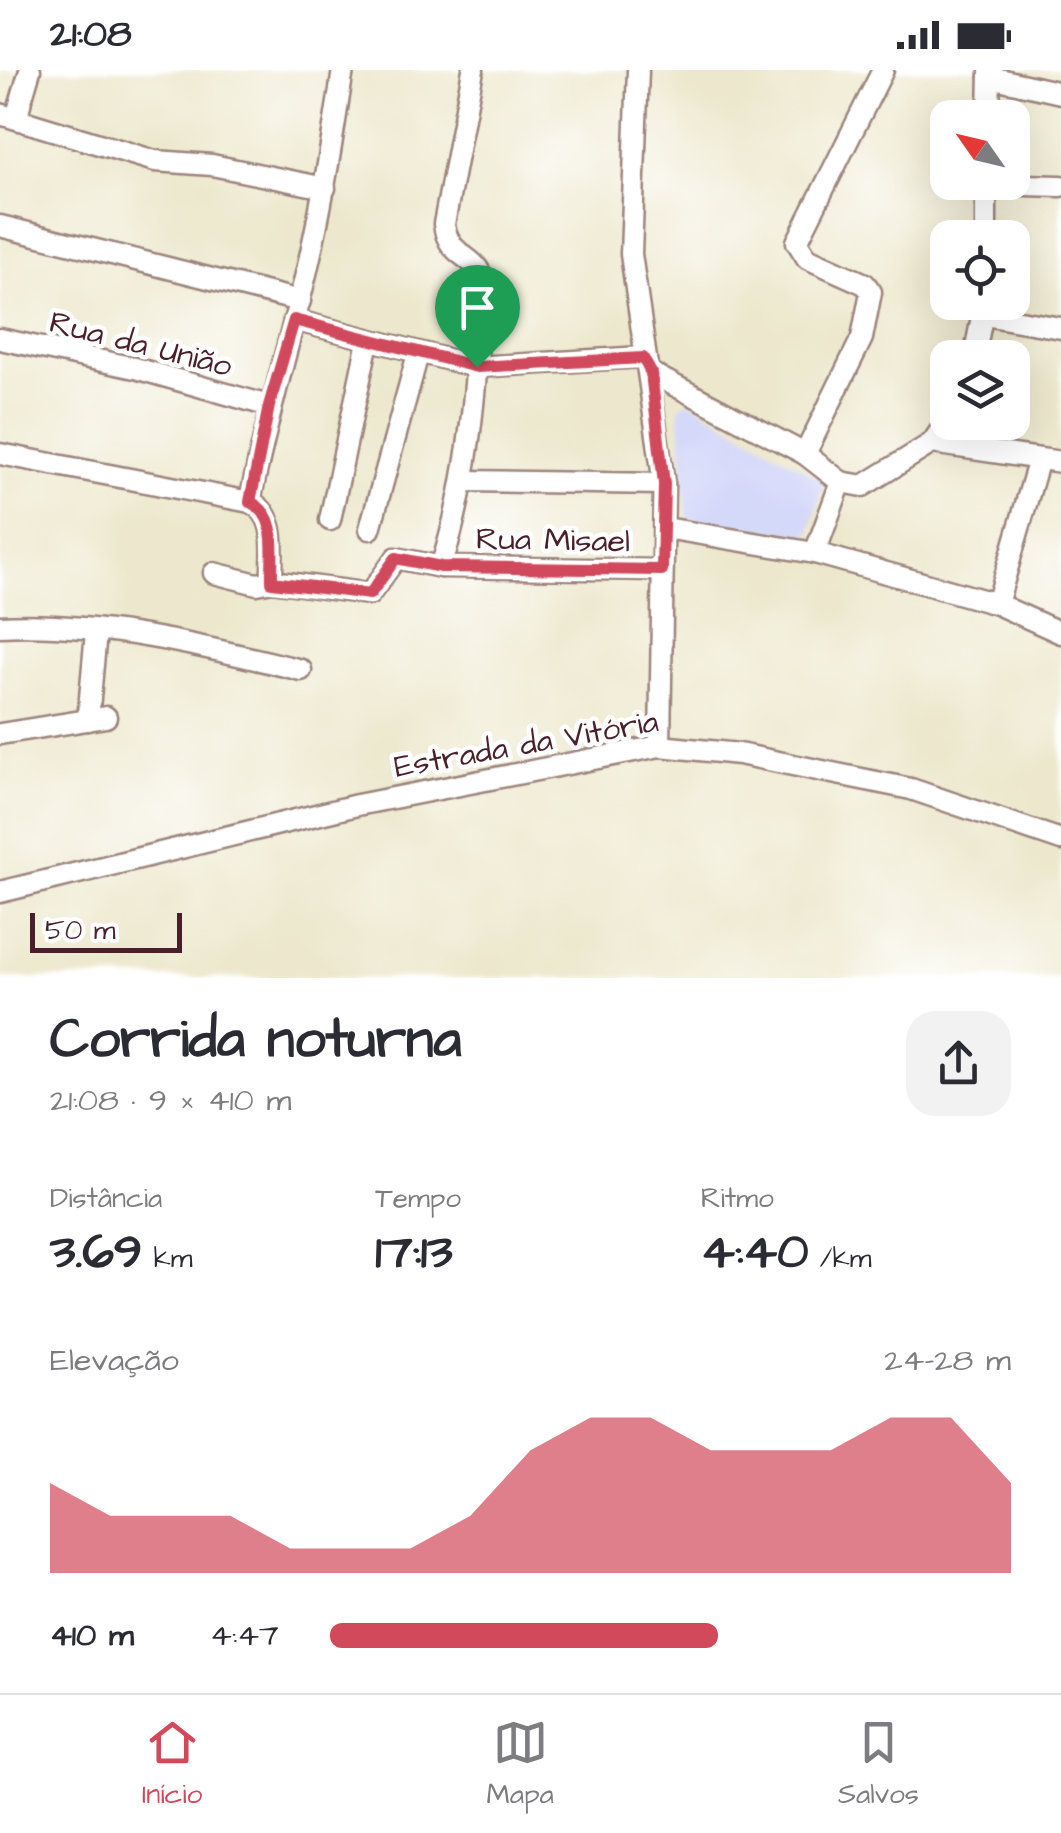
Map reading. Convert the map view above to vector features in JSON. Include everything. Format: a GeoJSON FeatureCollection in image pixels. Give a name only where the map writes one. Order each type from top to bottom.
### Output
{"type":"FeatureCollection","features":[{"type":"Feature","properties":{"kind":"street"},"geometry":{"type":"LineString","coordinates":[[30,70],[8,116],[154,161],[212,165],[325,188]]}},
{"type":"Feature","properties":{"kind":"street"},"geometry":{"type":"LineString","coordinates":[[250,502],[269,406],[297,310],[325,188],[343,70]]}},
{"type":"Feature","properties":{"kind":"street"},"geometry":{"type":"LineString","coordinates":[[441,567],[463,481],[477,367],[482,278],[472,264],[454,252],[444,224],[472,70]]}},
{"type":"Feature","properties":{"kind":"street"},"geometry":{"type":"LineString","coordinates":[[638,70],[630,254],[664,484],[660,746]]}},
{"type":"Feature","properties":{"kind":"street"},"geometry":{"type":"LineString","coordinates":[[804,454],[862,338],[871,292],[865,284],[798,250],[802,228],[883,70]]}},
{"type":"Feature","properties":{"kind":"street"},"geometry":{"type":"LineString","coordinates":[[989,100],[990,74],[1061,93]]}},
{"type":"Feature","properties":{"kind":"street"},"geometry":{"type":"LineString","coordinates":[[1030,185],[1061,186]]}},
{"type":"Feature","properties":{"kind":"street"},"geometry":{"type":"LineString","coordinates":[[0,226],[297,310],[368,341],[477,367],[647,365],[804,454],[841,482],[863,486],[934,440]]}},
{"type":"Feature","properties":{"kind":"street"},"geometry":{"type":"LineString","coordinates":[[1029,320],[1061,328]]}},
{"type":"Feature","properties":{"kind":"street","name":"Rua da União"},"geometry":{"type":"LineString","coordinates":[[0,339],[134,368],[269,406]]}},
{"type":"Feature","properties":{"kind":"street"},"geometry":{"type":"LineString","coordinates":[[330,520],[368,341]]}},
{"type":"Feature","properties":{"kind":"street"},"geometry":{"type":"LineString","coordinates":[[370,529],[418,354]]}},
{"type":"Feature","properties":{"kind":"street"},"geometry":{"type":"LineString","coordinates":[[932,443],[1061,462]]}},
{"type":"Feature","properties":{"kind":"street"},"geometry":{"type":"LineString","coordinates":[[0,454],[250,502],[263,508],[270,519],[272,582],[257,584],[214,573]]}},
{"type":"Feature","properties":{"kind":"street"},"geometry":{"type":"LineString","coordinates":[[996,604],[1039,459]]}},
{"type":"Feature","properties":{"kind":"street"},"geometry":{"type":"LineString","coordinates":[[463,481],[664,484]]}},
{"type":"Feature","properties":{"kind":"street"},"geometry":{"type":"LineString","coordinates":[[815,553],[841,482]]}},
{"type":"Feature","properties":{"kind":"street"},"geometry":{"type":"LineString","coordinates":[[665,528],[815,553],[996,604],[1061,633]]}},
{"type":"Feature","properties":{"kind":"street","name":"Rua Misael"},"geometry":{"type":"LineString","coordinates":[[272,582],[370,594],[380,586],[387,567],[396,558],[441,567],[662,570]]}},
{"type":"Feature","properties":{"kind":"street"},"geometry":{"type":"LineString","coordinates":[[0,626],[37,624],[204,646],[301,670]]}},
{"type":"Feature","properties":{"kind":"street"},"geometry":{"type":"LineString","coordinates":[[0,734],[97,719],[96,632]]}},
{"type":"Feature","properties":{"kind":"street","name":"Estrada da Vitória"},"geometry":{"type":"LineString","coordinates":[[0,892],[358,804],[660,746],[739,754],[911,790],[1061,840]]}},
{"type":"Feature","properties":{"kind":"shaded area"},"geometry":{"type":"Polygon","coordinates":[[[688,400],[824,481],[809,535],[687,519],[679,408],[688,400]]]}},
{"type":"Feature","properties":{"kind":"route"},"geometry":{"type":"LineString","coordinates":[[294,320],[477,367],[643,358],[651,373],[664,484],[662,570],[441,567],[396,558],[387,567],[380,586],[370,594],[272,582],[270,519],[263,508],[250,502],[269,406],[294,320]]}}]}
